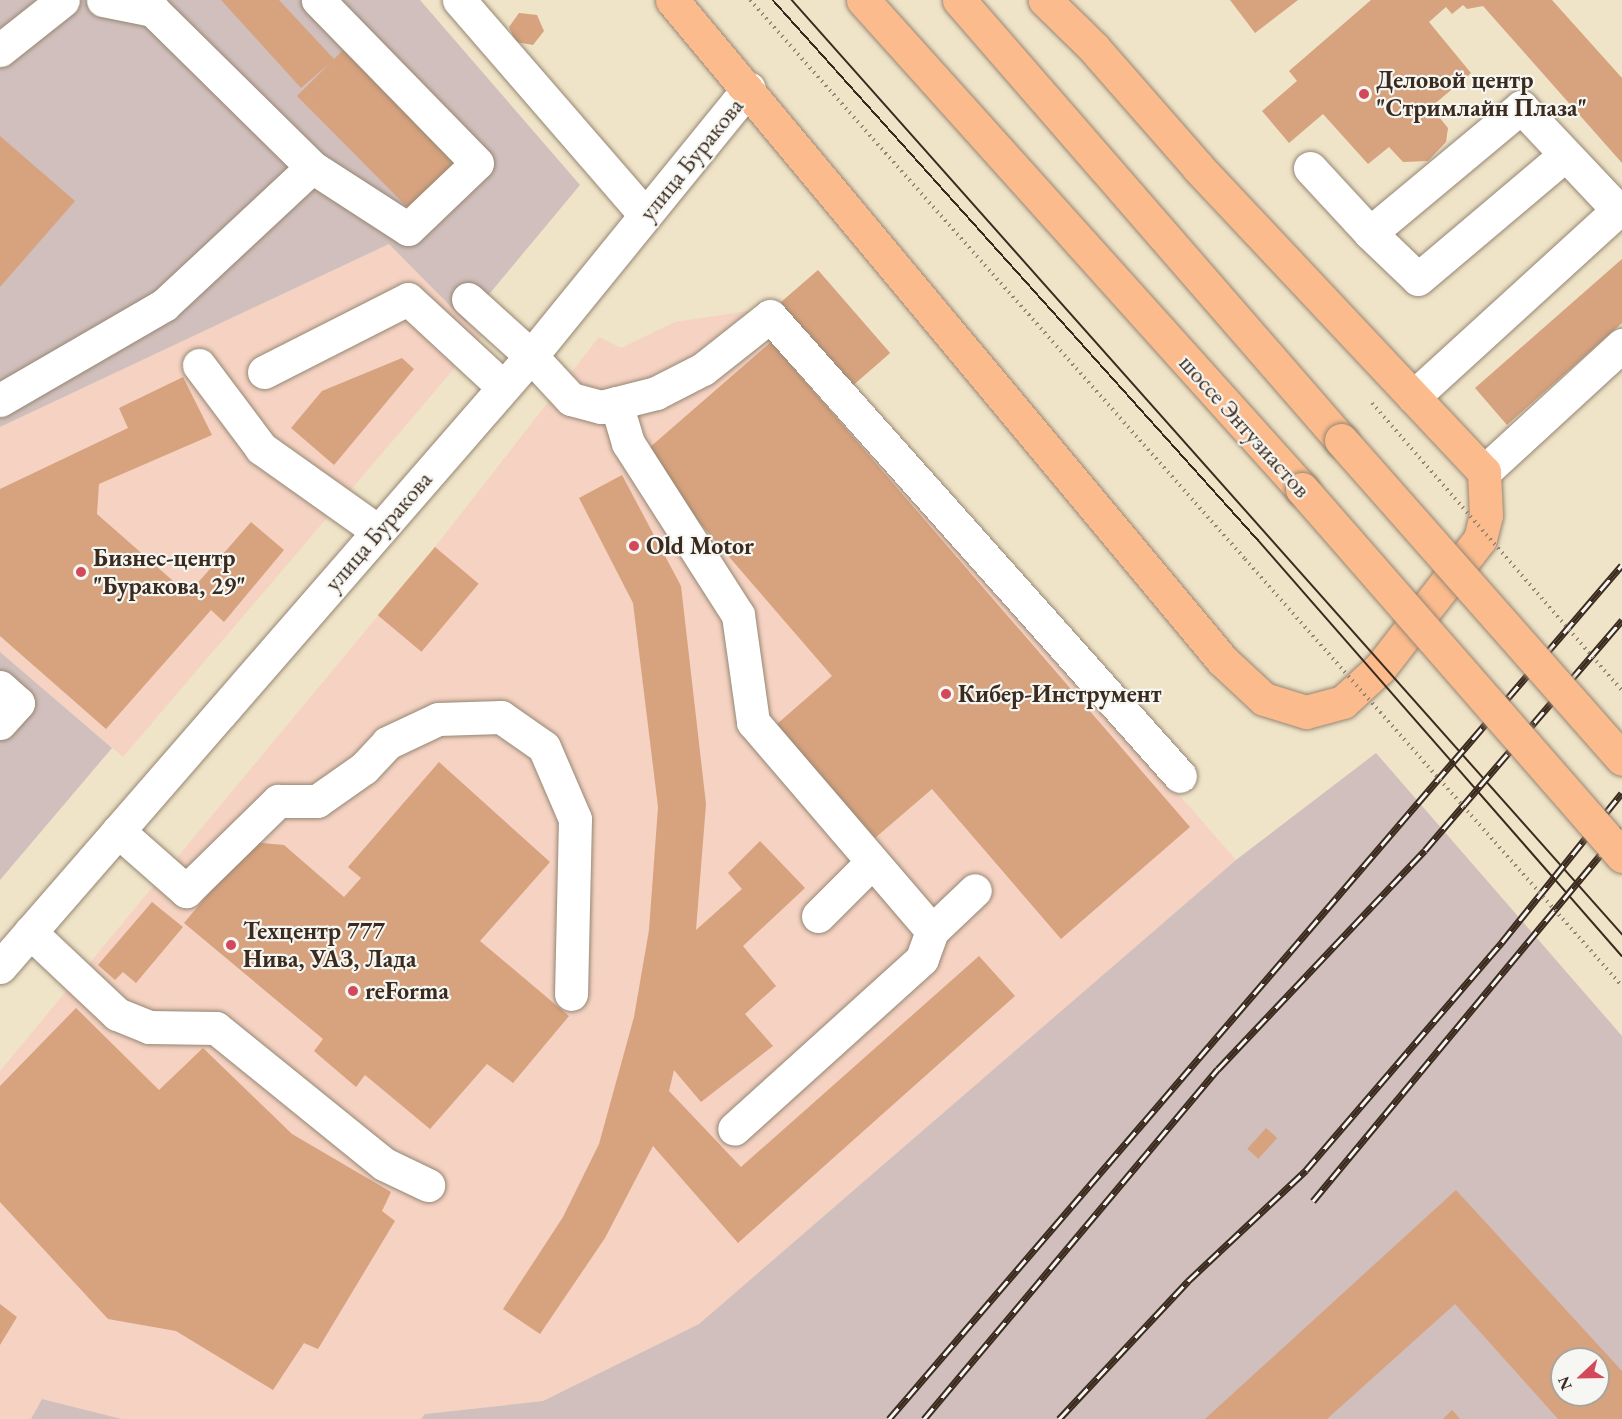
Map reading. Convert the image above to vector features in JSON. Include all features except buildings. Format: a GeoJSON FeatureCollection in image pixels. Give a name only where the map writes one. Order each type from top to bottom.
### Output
{"type":"FeatureCollection","features":[{"type":"Feature","properties":{"kind":"main road"},"geometry":{"type":"LineString","coordinates":[[672,0],[749,88],[1222,660],[1264,699],[1306,712],[1343,702],[1380,668],[1480,539],[1486,515],[1484,472],[1198,167],[1094,48],[1046,0]]}},
{"type":"Feature","properties":{"kind":"main road"},"geometry":{"type":"LineString","coordinates":[[844,0],[905,48]]}},
{"type":"Feature","properties":{"kind":"main road","name":"шоссе Энтузиастов"},"geometry":{"type":"LineString","coordinates":[[862,0],[1302,489],[1622,856]]}},
{"type":"Feature","properties":{"kind":"main road"},"geometry":{"type":"LineString","coordinates":[[959,0],[1622,759]]}},
{"type":"Feature","properties":{"kind":"street"},"geometry":{"type":"LineString","coordinates":[[0,50],[63,0]]}},
{"type":"Feature","properties":{"kind":"street"},"geometry":{"type":"LineString","coordinates":[[103,0],[153,10],[312,167],[408,229],[477,163],[318,0]]}},
{"type":"Feature","properties":{"kind":"street"},"geometry":{"type":"LineString","coordinates":[[459,0],[645,215]]}},
{"type":"Feature","properties":{"kind":"street","name":"улица Буракова"},"geometry":{"type":"LineString","coordinates":[[0,967],[531,356],[749,88]]}},
{"type":"Feature","properties":{"kind":"street"},"geometry":{"type":"LineString","coordinates":[[1370,233],[1521,107],[1618,210],[1413,397]]}},
{"type":"Feature","properties":{"kind":"street"},"geometry":{"type":"LineString","coordinates":[[1310,168],[1370,233],[1418,279],[1561,158]]}},
{"type":"Feature","properties":{"kind":"street"},"geometry":{"type":"LineString","coordinates":[[0,399],[164,305],[312,167]]}},
{"type":"Feature","properties":{"kind":"street"},"geometry":{"type":"LineString","coordinates":[[264,372],[408,299],[503,387]]}},
{"type":"Feature","properties":{"kind":"street"},"geometry":{"type":"LineString","coordinates":[[468,299],[531,356],[571,399],[601,407],[656,393],[704,369],[770,316],[1180,776]]}},
{"type":"Feature","properties":{"kind":"street"},"geometry":{"type":"LineString","coordinates":[[1484,472],[1622,345]]}},
{"type":"Feature","properties":{"kind":"street"},"geometry":{"type":"LineString","coordinates":[[199,365],[261,448],[378,531]]}},
{"type":"Feature","properties":{"kind":"street"},"geometry":{"type":"LineString","coordinates":[[616,403],[628,443],[738,615],[753,722],[932,931]]}},
{"type":"Feature","properties":{"kind":"street"},"geometry":{"type":"LineString","coordinates":[[0,687],[18,703],[0,723]]}},
{"type":"Feature","properties":{"kind":"street"},"geometry":{"type":"LineString","coordinates":[[118,831],[186,891],[278,801],[317,801],[364,768],[387,743],[438,719],[501,717],[544,747],[575,819],[571,994]]}},
{"type":"Feature","properties":{"kind":"street"},"geometry":{"type":"LineString","coordinates":[[819,916],[872,862]]}},
{"type":"Feature","properties":{"kind":"street"},"geometry":{"type":"LineString","coordinates":[[734,1129],[922,959],[932,931],[975,891]]}},
{"type":"Feature","properties":{"kind":"street"},"geometry":{"type":"LineString","coordinates":[[30,932],[117,1014],[149,1027],[216,1028],[384,1164],[428,1185]]}},
{"type":"Feature","properties":{"kind":"path"},"geometry":{"type":"LineString","coordinates":[[750,0],[1622,986]]}},
{"type":"Feature","properties":{"kind":"path"},"geometry":{"type":"LineString","coordinates":[[1372,403],[1622,692]]}},
{"type":"Feature","properties":{"kind":"shaded area"},"geometry":{"type":"Polygon","coordinates":[[[0,0],[420,0],[580,185],[466,322],[389,244],[0,427],[0,0]]]}},
{"type":"Feature","properties":{"kind":"shaded area"},"geometry":{"type":"Polygon","coordinates":[[[389,244],[482,336],[123,757],[0,652],[0,427],[389,244]]]}},
{"type":"Feature","properties":{"kind":"shaded area"},"geometry":{"type":"Polygon","coordinates":[[[755,310],[1236,860],[699,1324],[543,1401],[425,1414],[421,1419],[122,1419],[42,1399],[31,1419],[0,1419],[0,1071],[435,547],[599,337],[621,348],[675,322],[755,310]]]}},
{"type":"Feature","properties":{"kind":"shaded area"},"geometry":{"type":"Polygon","coordinates":[[[0,652],[112,748],[0,880],[0,652]]]}},
{"type":"Feature","properties":{"kind":"shaded area"},"geometry":{"type":"Polygon","coordinates":[[[1376,753],[1622,1036],[1622,1419],[421,1419],[425,1414],[543,1401],[699,1324],[1236,860],[1376,753]]]}},
{"type":"Feature","properties":{"kind":"shaded area"},"geometry":{"type":"Polygon","coordinates":[[[42,1399],[122,1419],[31,1419],[42,1399]]]}},
{"type":"Feature","properties":{"kind":"tram line"},"geometry":{"type":"LineString","coordinates":[[773,0],[1259,541],[1622,956]]}},
{"type":"Feature","properties":{"kind":"tram line"},"geometry":{"type":"LineString","coordinates":[[792,0],[1622,934]]}},
{"type":"Feature","properties":{"kind":"railway"},"geometry":{"type":"LineString","coordinates":[[889,1419],[1622,565]]}},
{"type":"Feature","properties":{"kind":"railway"},"geometry":{"type":"LineString","coordinates":[[924,1419],[1218,1069],[1425,850],[1622,620]]}},
{"type":"Feature","properties":{"kind":"railway"},"geometry":{"type":"LineString","coordinates":[[1059,1419],[1188,1281],[1306,1170],[1502,942],[1622,793]]}},
{"type":"Feature","properties":{"kind":"railway"},"geometry":{"type":"LineString","coordinates":[[1313,1201],[1622,829]]}},
{"type":"Feature","properties":{"kind":"place","name":"Деловой центр \"Стримлайн Плаза\""},"geometry":{"type":"Point","coordinates":[1364,94]}},
{"type":"Feature","properties":{"kind":"place","name":"Old Motor"},"geometry":{"type":"Point","coordinates":[634,546]}},
{"type":"Feature","properties":{"kind":"place","name":"Бизнес-центр \"Буракова, 29\""},"geometry":{"type":"Point","coordinates":[81,572]}},
{"type":"Feature","properties":{"kind":"place","name":"Кибер-Инструмент"},"geometry":{"type":"Point","coordinates":[946,694]}},
{"type":"Feature","properties":{"kind":"place","name":"Техцентр 777 Нива, УАЗ, Лада"},"geometry":{"type":"Point","coordinates":[231,945]}},
{"type":"Feature","properties":{"kind":"place","name":"reForma"},"geometry":{"type":"Point","coordinates":[353,991]}}]}
